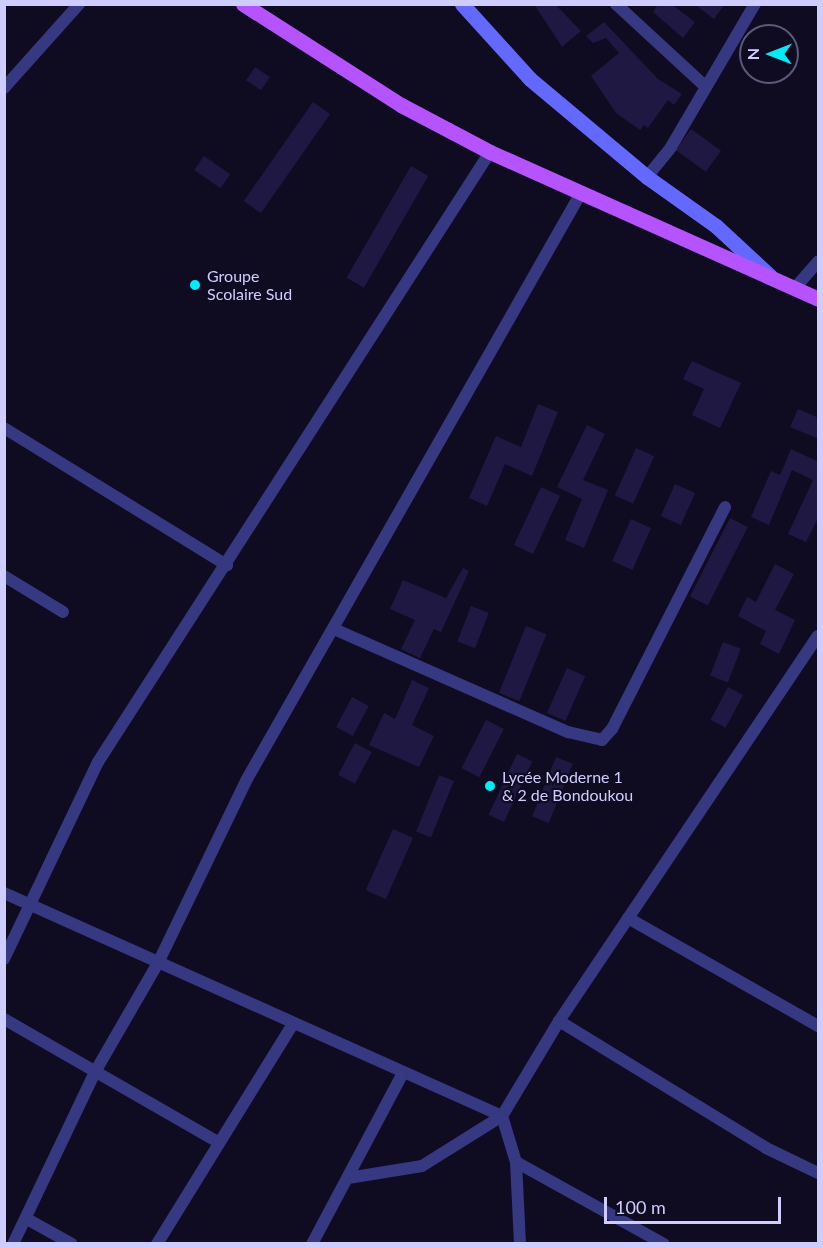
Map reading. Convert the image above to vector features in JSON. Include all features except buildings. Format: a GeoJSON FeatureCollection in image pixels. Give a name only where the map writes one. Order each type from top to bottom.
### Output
{"type":"FeatureCollection","features":[{"type":"Feature","properties":{"kind":"main road"},"geometry":{"type":"LineString","coordinates":[[243,4],[392,99],[490,152],[819,299]]}},
{"type":"Feature","properties":{"kind":"street"},"geometry":{"type":"LineString","coordinates":[[4,88],[79,4]]}},
{"type":"Feature","properties":{"kind":"street"},"geometry":{"type":"LineString","coordinates":[[462,4],[530,79],[647,177],[716,226],[771,277]]}},
{"type":"Feature","properties":{"kind":"street"},"geometry":{"type":"LineString","coordinates":[[616,4],[706,87]]}},
{"type":"Feature","properties":{"kind":"street"},"geometry":{"type":"LineString","coordinates":[[647,177],[671,147],[755,4]]}},
{"type":"Feature","properties":{"kind":"street"},"geometry":{"type":"LineString","coordinates":[[4,959],[32,906],[87,781],[490,152]]}},
{"type":"Feature","properties":{"kind":"street"},"geometry":{"type":"LineString","coordinates":[[14,1244],[95,1072],[158,963],[247,779],[581,193]]}},
{"type":"Feature","properties":{"kind":"street"},"geometry":{"type":"LineString","coordinates":[[795,288],[819,262]]}},
{"type":"Feature","properties":{"kind":"street"},"geometry":{"type":"LineString","coordinates":[[4,428],[227,565]]}},
{"type":"Feature","properties":{"kind":"street"},"geometry":{"type":"LineString","coordinates":[[334,629],[568,732],[602,740],[612,729],[725,507]]}},
{"type":"Feature","properties":{"kind":"street"},"geometry":{"type":"LineString","coordinates":[[4,576],[63,612]]}},
{"type":"Feature","properties":{"kind":"street"},"geometry":{"type":"LineString","coordinates":[[348,1178],[422,1166],[502,1116],[559,1021],[819,636]]}},
{"type":"Feature","properties":{"kind":"street"},"geometry":{"type":"LineString","coordinates":[[4,893],[402,1075],[502,1116]]}},
{"type":"Feature","properties":{"kind":"street"},"geometry":{"type":"LineString","coordinates":[[628,918],[819,1026]]}},
{"type":"Feature","properties":{"kind":"street"},"geometry":{"type":"LineString","coordinates":[[4,1019],[218,1142]]}},
{"type":"Feature","properties":{"kind":"street"},"geometry":{"type":"LineString","coordinates":[[559,1021],[766,1148],[819,1173]]}},
{"type":"Feature","properties":{"kind":"street"},"geometry":{"type":"LineString","coordinates":[[157,1244],[292,1024]]}},
{"type":"Feature","properties":{"kind":"street"},"geometry":{"type":"LineString","coordinates":[[312,1244],[402,1075]]}},
{"type":"Feature","properties":{"kind":"street"},"geometry":{"type":"LineString","coordinates":[[502,1116],[516,1162],[520,1244]]}},
{"type":"Feature","properties":{"kind":"street"},"geometry":{"type":"LineString","coordinates":[[516,1162],[664,1244]]}},
{"type":"Feature","properties":{"kind":"street"},"geometry":{"type":"LineString","coordinates":[[27,1219],[72,1244]]}},
{"type":"Feature","properties":{"kind":"place","name":"Groupe Scolaire Sud"},"geometry":{"type":"Point","coordinates":[195,285]}},
{"type":"Feature","properties":{"kind":"place","name":"Lycée Moderne 1 & 2 de Bondoukou"},"geometry":{"type":"Point","coordinates":[490,786]}}]}
